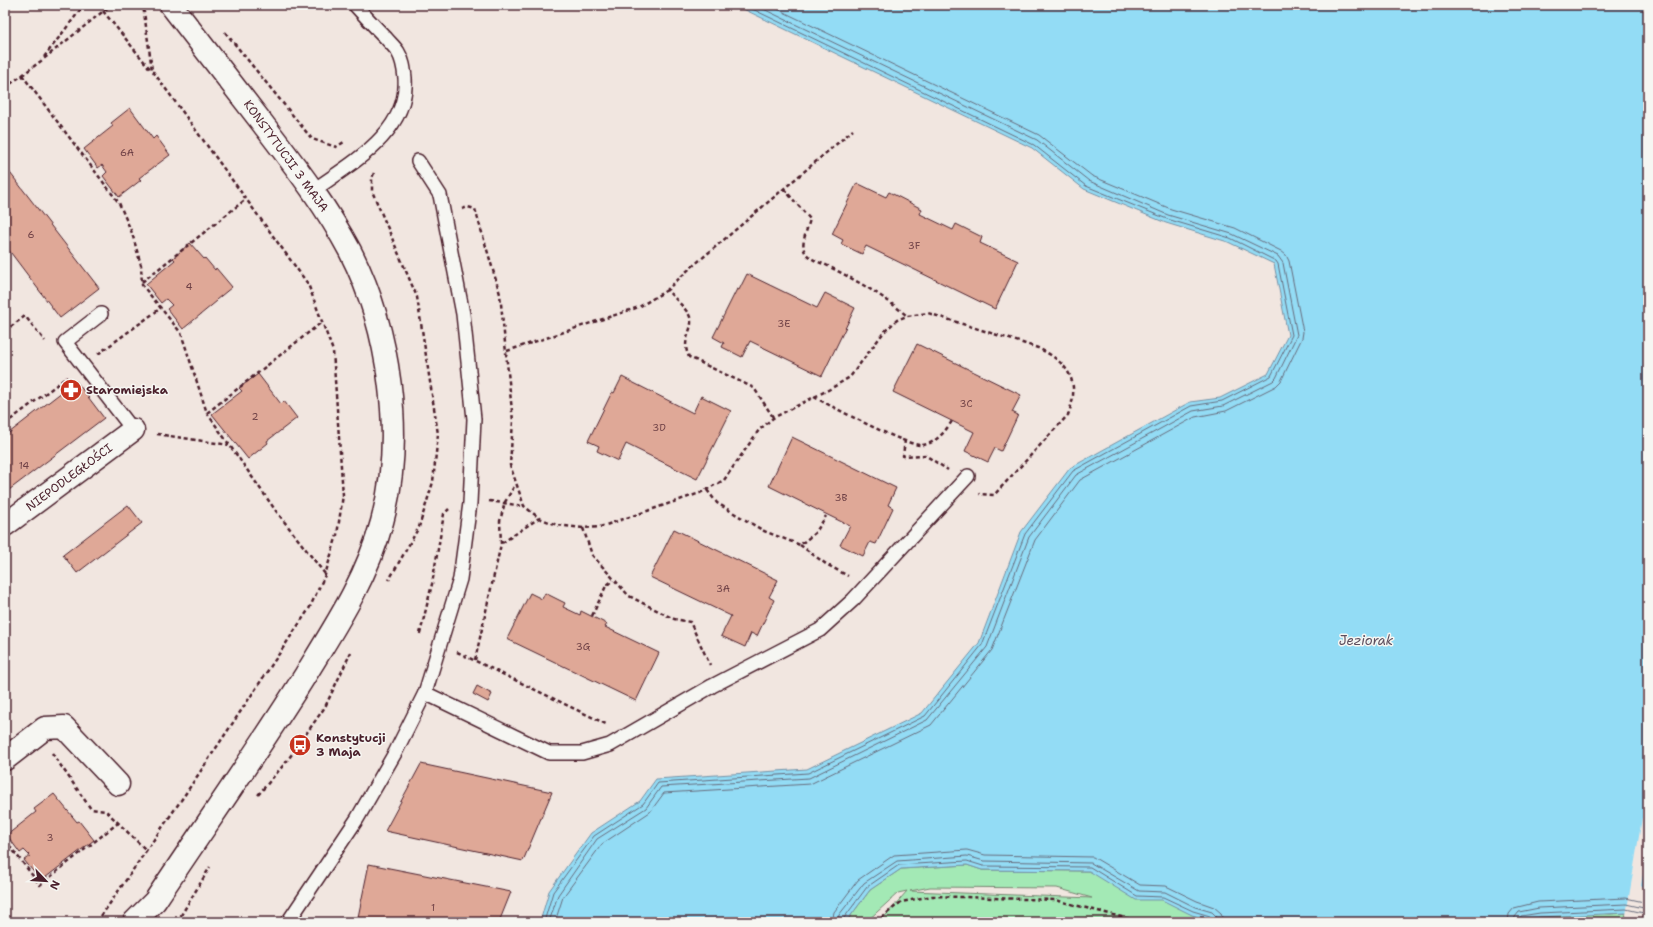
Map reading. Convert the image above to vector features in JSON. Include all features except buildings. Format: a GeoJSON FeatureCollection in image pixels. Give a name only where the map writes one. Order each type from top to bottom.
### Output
{"type":"FeatureCollection","features":[{"type":"Feature","properties":{"kind":"main road","name":"KONSTYTUCJI 3 MAJA"},"geometry":{"type":"LineString","coordinates":[[134,922],[155,902],[283,711],[358,588],[382,522],[389,483],[392,442],[391,403],[380,329],[369,292],[350,251],[314,190],[171,5]]}},
{"type":"Feature","properties":{"kind":"main road","name":"NIEPODLEGŁOŚCI"},"geometry":{"type":"LineString","coordinates":[[5,525],[133,430]]}},
{"type":"Feature","properties":{"kind":"main road"},"geometry":{"type":"LineString","coordinates":[[5,759],[45,728],[64,727],[118,784]]}},
{"type":"Feature","properties":{"kind":"main road","name":"KONSTYTUCJI 3 MAJA"},"geometry":{"type":"LineString","coordinates":[[149,922],[155,902]]}},
{"type":"Feature","properties":{"kind":"lane"},"geometry":{"type":"LineString","coordinates":[[314,190],[362,156],[379,141],[391,126],[402,108],[405,87],[404,66],[397,51],[354,5]]}},
{"type":"Feature","properties":{"kind":"lane"},"geometry":{"type":"LineString","coordinates":[[288,922],[357,819],[395,753],[425,693],[460,579],[470,503],[474,419],[463,314],[444,213],[440,195],[418,161]]}},
{"type":"Feature","properties":{"kind":"lane"},"geometry":{"type":"LineString","coordinates":[[101,314],[65,342],[133,430]]}},
{"type":"Feature","properties":{"kind":"lane"},"geometry":{"type":"LineString","coordinates":[[425,693],[549,752],[582,753],[610,745],[719,682],[820,630],[866,586],[964,479]]}},
{"type":"Feature","properties":{"kind":"path"},"geometry":{"type":"LineString","coordinates":[[41,61],[84,5]]}},
{"type":"Feature","properties":{"kind":"path"},"geometry":{"type":"LineString","coordinates":[[5,88],[111,5]]}},
{"type":"Feature","properties":{"kind":"path"},"geometry":{"type":"LineString","coordinates":[[143,5],[152,70]]}},
{"type":"Feature","properties":{"kind":"path"},"geometry":{"type":"LineString","coordinates":[[100,921],[146,850],[309,609],[325,575],[337,536],[343,495],[332,352],[308,284],[152,70],[103,11]]}},
{"type":"Feature","properties":{"kind":"path"},"geometry":{"type":"LineString","coordinates":[[223,29],[312,139],[336,147],[349,139],[375,172],[372,178],[372,191],[417,296],[438,434],[433,482],[419,527],[386,585]]}},
{"type":"Feature","properties":{"kind":"path"},"geometry":{"type":"LineString","coordinates":[[22,75],[119,203],[132,233],[141,264],[142,285],[180,333],[207,413],[276,511],[325,575]]}},
{"type":"Feature","properties":{"kind":"path"},"geometry":{"type":"LineString","coordinates":[[507,351],[639,307],[667,290],[687,271],[853,130]]}},
{"type":"Feature","properties":{"kind":"path"},"geometry":{"type":"LineString","coordinates":[[784,189],[810,219],[804,244],[805,252],[811,259],[861,283],[890,301],[907,316]]}},
{"type":"Feature","properties":{"kind":"path"},"geometry":{"type":"LineString","coordinates":[[142,282],[246,199]]}},
{"type":"Feature","properties":{"kind":"path"},"geometry":{"type":"LineString","coordinates":[[444,213],[468,207],[475,209],[500,294],[513,421],[510,465],[524,506]]}},
{"type":"Feature","properties":{"kind":"path"},"geometry":{"type":"LineString","coordinates":[[667,290],[690,316],[691,323],[685,344],[685,350],[689,357],[754,388],[773,418]]}},
{"type":"Feature","properties":{"kind":"path"},"geometry":{"type":"LineString","coordinates":[[505,502],[524,506],[540,518],[557,525],[583,528],[600,526],[707,490],[724,480],[759,430],[773,418],[850,377],[884,332],[897,320],[907,316],[928,313],[1038,348],[1060,361],[1068,371],[1074,386],[1073,404],[1068,415],[994,494],[972,494],[964,479],[925,455],[903,456],[905,440]]}},
{"type":"Feature","properties":{"kind":"path"},"geometry":{"type":"LineString","coordinates":[[5,331],[25,316],[48,345]]}},
{"type":"Feature","properties":{"kind":"path"},"geometry":{"type":"LineString","coordinates":[[207,413],[322,322]]}},
{"type":"Feature","properties":{"kind":"path"},"geometry":{"type":"LineString","coordinates":[[814,397],[905,440],[921,446],[935,441],[947,429],[952,421]]}},
{"type":"Feature","properties":{"kind":"path"},"geometry":{"type":"LineString","coordinates":[[162,435],[229,445]]}},
{"type":"Feature","properties":{"kind":"path"},"geometry":{"type":"LineString","coordinates":[[516,485],[505,502],[500,521],[501,544],[474,660],[617,729],[621,738]]}},
{"type":"Feature","properties":{"kind":"path"},"geometry":{"type":"LineString","coordinates":[[707,490],[717,503],[764,531],[800,545],[826,564],[866,586]]}},
{"type":"Feature","properties":{"kind":"path"},"geometry":{"type":"LineString","coordinates":[[800,545],[816,532],[826,516]]}},
{"type":"Feature","properties":{"kind":"path"},"geometry":{"type":"LineString","coordinates":[[501,544],[540,518]]}},
{"type":"Feature","properties":{"kind":"path"},"geometry":{"type":"LineString","coordinates":[[583,528],[592,555],[628,596],[674,619],[690,622],[719,682]]}},
{"type":"Feature","properties":{"kind":"path"},"geometry":{"type":"LineString","coordinates":[[592,616],[606,586],[613,580]]}},
{"type":"Feature","properties":{"kind":"path"},"geometry":{"type":"LineString","coordinates":[[258,796],[287,761],[324,707],[351,651]]}},
{"type":"Feature","properties":{"kind":"path"},"geometry":{"type":"LineString","coordinates":[[39,733],[90,809],[106,811],[146,850]]}},
{"type":"Feature","properties":{"kind":"path"},"geometry":{"type":"LineString","coordinates":[[5,840],[40,885],[118,823]]}},
{"type":"Feature","properties":{"kind":"path"},"geometry":{"type":"LineString","coordinates":[[177,922],[214,860]]}},
{"type":"Feature","properties":{"kind":"path"},"geometry":{"type":"LineString","coordinates":[[876,922],[901,902],[932,896],[1055,900],[1141,922]]}},
{"type":"Feature","properties":{"kind":"green space"},"geometry":{"type":"Polygon","coordinates":[[[967,865],[982,870],[1089,871],[1610,914],[1626,913],[1625,922],[880,922],[907,891],[898,893],[866,922],[846,922],[870,890],[901,869],[967,865]],[[930,887],[910,891],[1092,898],[1057,888],[930,887]]]}},
{"type":"Feature","properties":{"kind":"water","name":"Jeziorak"},"geometry":{"type":"Polygon","coordinates":[[[735,5],[1648,5],[1648,919],[1626,913],[1540,917],[1513,922],[1214,922],[1192,915],[1162,900],[1136,900],[1089,871],[982,870],[967,865],[901,869],[870,890],[846,922],[540,922],[549,891],[591,833],[640,801],[656,779],[807,769],[922,713],[979,643],[1021,532],[1070,468],[1190,402],[1220,398],[1268,374],[1288,335],[1274,264],[1228,242],[1166,223],[1084,189],[1032,148],[735,5]]]}},
{"type":"Feature","properties":{"kind":"pier"},"geometry":{"type":"Polygon","coordinates":[[[1642,818],[1648,819],[1648,846],[1641,886],[1648,888],[1648,921],[1626,915],[1642,818]]]}},
{"type":"Feature","properties":{"kind":"place","name":"Staromiejska"},"geometry":{"type":"Point","coordinates":[71,390]}},
{"type":"Feature","properties":{"kind":"place","name":"Konstytucji 3 Maja"},"geometry":{"type":"Point","coordinates":[300,745]}}]}
